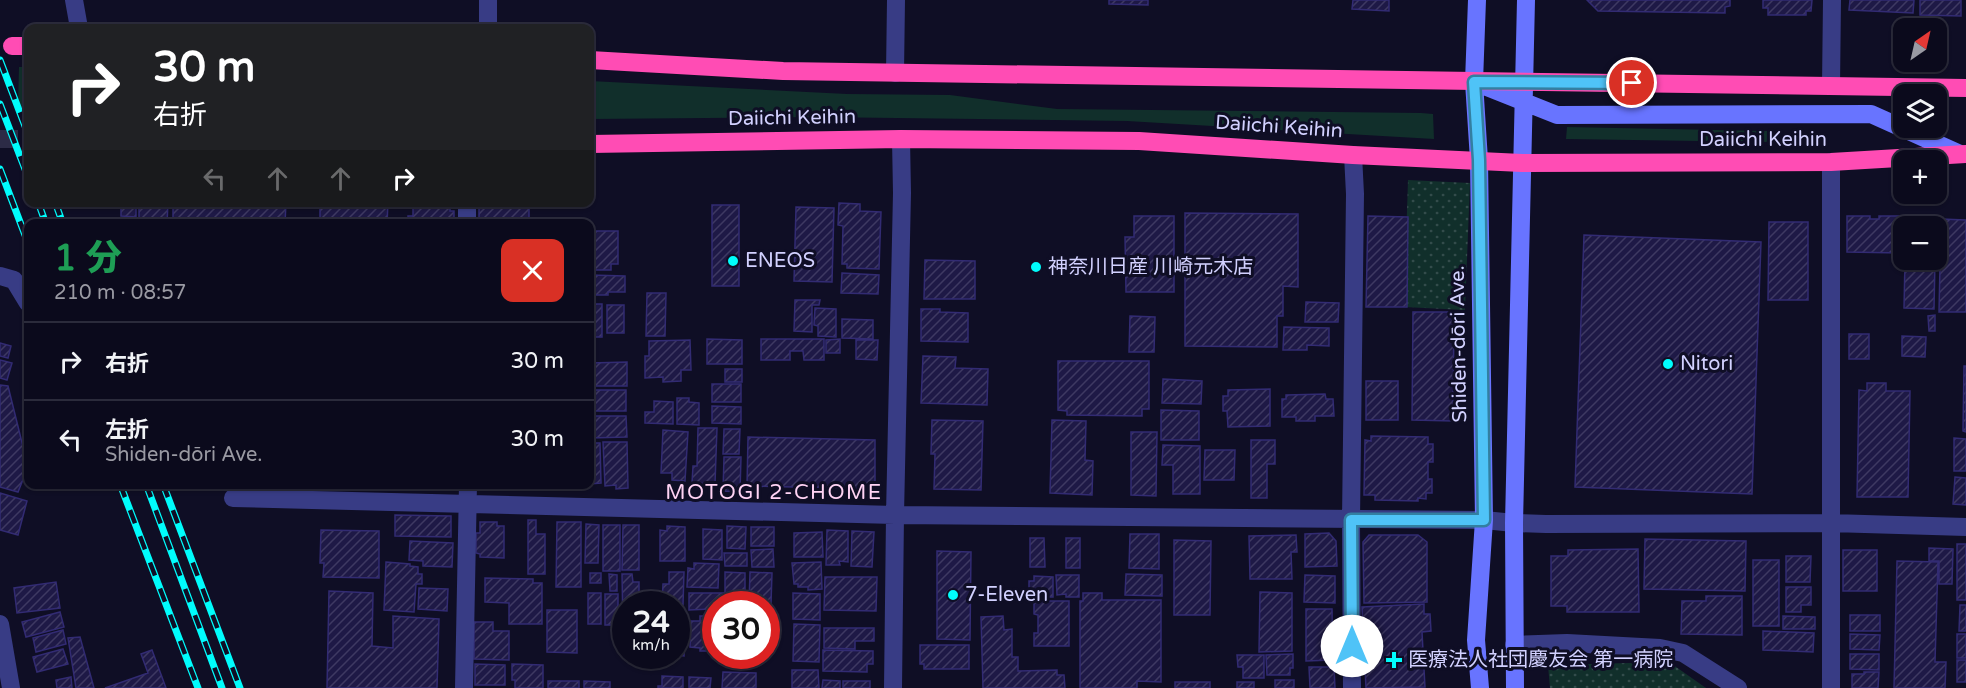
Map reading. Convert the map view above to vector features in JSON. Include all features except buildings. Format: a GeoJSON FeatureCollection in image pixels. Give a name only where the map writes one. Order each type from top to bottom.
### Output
{"type":"FeatureCollection","features":[{"type":"Feature","properties":{"kind":"highway"},"geometry":{"type":"LineString","coordinates":[[594,60],[783,71],[1966,88]]}},
{"type":"Feature","properties":{"kind":"highway","name":"Daiichi Keihin"},"geometry":{"type":"LineString","coordinates":[[594,144],[901,139],[1139,141],[1522,163],[1831,162],[1963,154]]}},
{"type":"Feature","properties":{"kind":"street"},"geometry":{"type":"LineString","coordinates":[[74,0],[78,24]]}},
{"type":"Feature","properties":{"kind":"street"},"geometry":{"type":"LineString","coordinates":[[488,0],[488,24]]}},
{"type":"Feature","properties":{"kind":"street"},"geometry":{"type":"LineString","coordinates":[[895,72],[896,0]]}},
{"type":"Feature","properties":{"kind":"street","name":"Shiden-dōri Ave."},"geometry":{"type":"LineString","coordinates":[[1477,0],[1474,82],[1479,160],[1484,520],[1476,640],[1480,688]]}},
{"type":"Feature","properties":{"kind":"street"},"geometry":{"type":"LineString","coordinates":[[1515,688],[1514,523],[1526,0]]}},
{"type":"Feature","properties":{"kind":"street"},"geometry":{"type":"LineString","coordinates":[[1831,86],[1832,0]]}},
{"type":"Feature","properties":{"kind":"street"},"geometry":{"type":"LineString","coordinates":[[1474,82],[1557,115],[1871,114],[1963,154]]}},
{"type":"Feature","properties":{"kind":"street"},"geometry":{"type":"LineString","coordinates":[[893,688],[894,515],[902,194],[901,139]]}},
{"type":"Feature","properties":{"kind":"street"},"geometry":{"type":"LineString","coordinates":[[1352,688],[1351,520],[1355,194],[1353,155]]}},
{"type":"Feature","properties":{"kind":"street"},"geometry":{"type":"LineString","coordinates":[[1831,162],[1831,688]]}},
{"type":"Feature","properties":{"kind":"street"},"geometry":{"type":"LineString","coordinates":[[0,276],[14,280],[24,296]]}},
{"type":"Feature","properties":{"kind":"street"},"geometry":{"type":"LineString","coordinates":[[464,688],[468,489]]}},
{"type":"Feature","properties":{"kind":"street"},"geometry":{"type":"LineString","coordinates":[[233,498],[894,515],[1966,526]]}},
{"type":"Feature","properties":{"kind":"street"},"geometry":{"type":"LineString","coordinates":[[0,624],[10,688]]}},
{"type":"Feature","properties":{"kind":"street"},"geometry":{"type":"LineString","coordinates":[[1514,645],[1567,643],[1660,648],[1683,653],[1738,688]]}},
{"type":"Feature","properties":{"kind":"green space"},"geometry":{"type":"Polygon","coordinates":[[[19,67],[24,67],[24,108],[18,107],[19,67]]]}},
{"type":"Feature","properties":{"kind":"green space"},"geometry":{"type":"Polygon","coordinates":[[[594,81],[847,94],[950,95],[1057,109],[1421,113],[1433,114],[1434,139],[1127,121],[816,117],[594,119],[594,81]]]}},
{"type":"Feature","properties":{"kind":"green space"},"geometry":{"type":"Polygon","coordinates":[[[1567,127],[1767,131],[1775,134],[1776,138],[1766,142],[1566,139],[1567,127]]]}},
{"type":"Feature","properties":{"kind":"green space"},"geometry":{"type":"Polygon","coordinates":[[[1408,180],[1470,183],[1465,310],[1404,307],[1408,180]]]}},
{"type":"Feature","properties":{"kind":"green space"},"geometry":{"type":"Polygon","coordinates":[[[1669,662],[1706,688],[1550,688],[1548,665],[1669,662]]]}},
{"type":"Feature","properties":{"kind":"tunnel"},"geometry":{"type":"LineString","coordinates":[[0,139],[24,139]]}},
{"type":"Feature","properties":{"kind":"railway"},"geometry":{"type":"LineString","coordinates":[[0,60],[24,123]]}},
{"type":"Feature","properties":{"kind":"railway"},"geometry":{"type":"LineString","coordinates":[[0,104],[24,167]]}},
{"type":"Feature","properties":{"kind":"railway"},"geometry":{"type":"LineString","coordinates":[[0,169],[24,232]]}},
{"type":"Feature","properties":{"kind":"railway"},"geometry":{"type":"LineString","coordinates":[[40,207],[44,219]]}},
{"type":"Feature","properties":{"kind":"railway"},"geometry":{"type":"LineString","coordinates":[[57,207],[61,219]]}},
{"type":"Feature","properties":{"kind":"railway"},"geometry":{"type":"LineString","coordinates":[[122,489],[198,688]]}},
{"type":"Feature","properties":{"kind":"railway"},"geometry":{"type":"LineString","coordinates":[[148,489],[222,688]]}},
{"type":"Feature","properties":{"kind":"railway"},"geometry":{"type":"LineString","coordinates":[[165,489],[240,688]]}},
{"type":"Feature","properties":{"kind":"place","name":"ENEOS"},"geometry":{"type":"Point","coordinates":[733,261]}},
{"type":"Feature","properties":{"kind":"place","name":"神奈川日産 川崎元木店"},"geometry":{"type":"Point","coordinates":[1036,267]}},
{"type":"Feature","properties":{"kind":"place","name":"Nitori"},"geometry":{"type":"Point","coordinates":[1668,364]}},
{"type":"Feature","properties":{"kind":"place","name":"7-Eleven"},"geometry":{"type":"Point","coordinates":[953,595]}},
{"type":"Feature","properties":{"kind":"place","name":"医療法人社団慶友会 第一病院"},"geometry":{"type":"Point","coordinates":[1394,660]}},
{"type":"Feature","properties":{"kind":"district","name":"MOTOGI 2-CHOME"},"geometry":{"type":"Point","coordinates":[774,492]}},
{"type":"Feature","properties":{"kind":"route"},"geometry":{"type":"LineString","coordinates":[[1352,646],[1351,520],[1484,520],[1479,160],[1474,82],[1632,83]]}}]}
